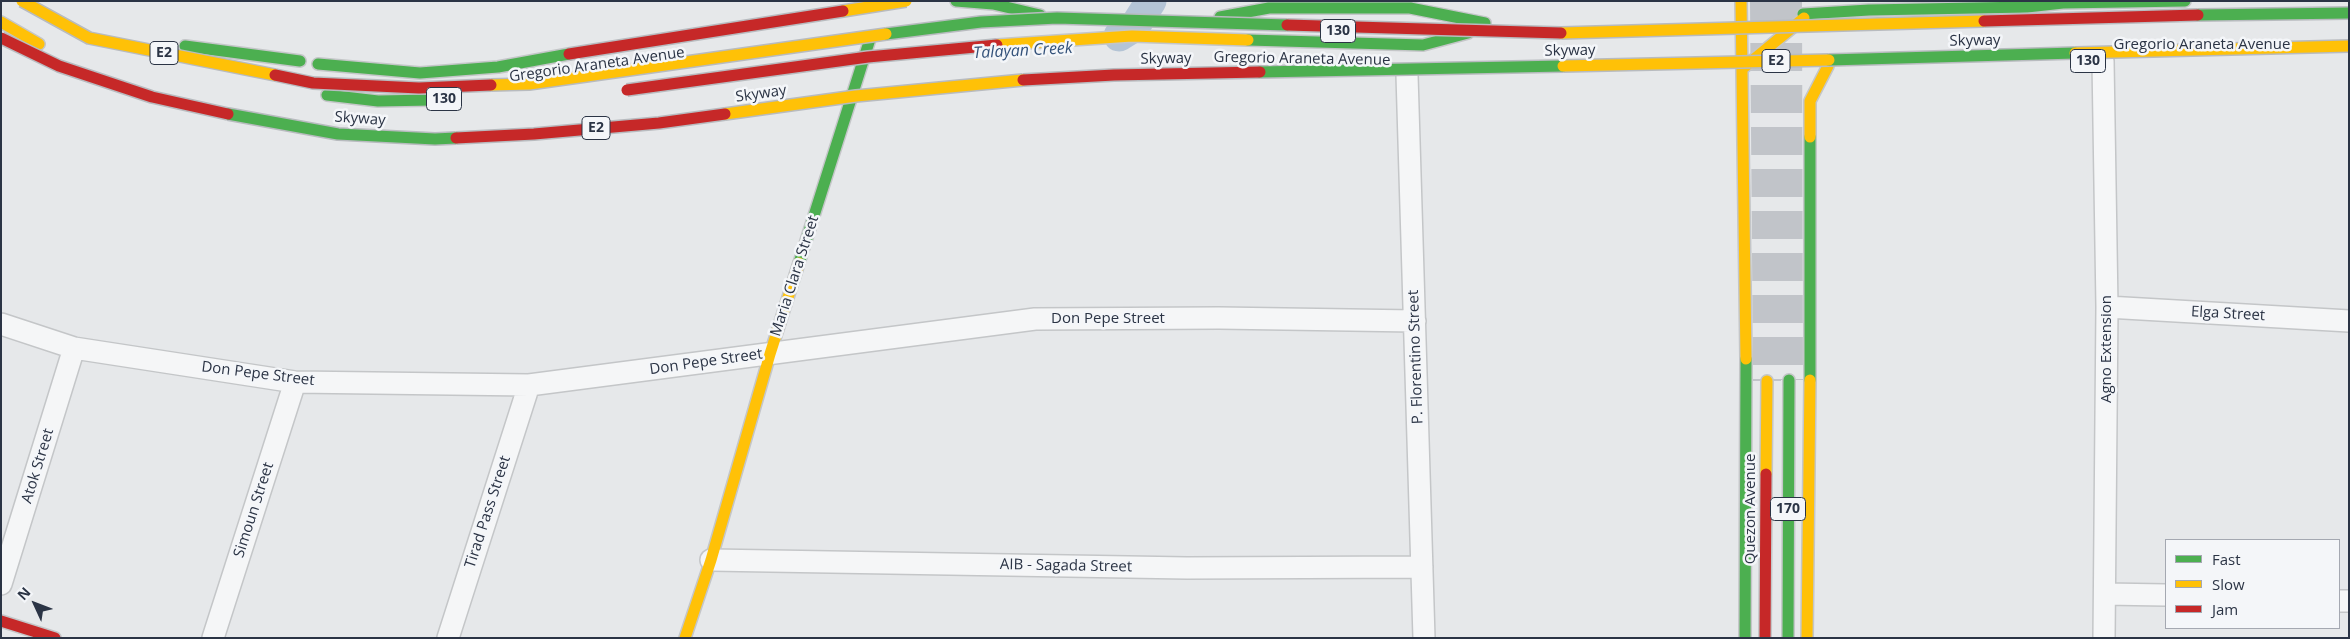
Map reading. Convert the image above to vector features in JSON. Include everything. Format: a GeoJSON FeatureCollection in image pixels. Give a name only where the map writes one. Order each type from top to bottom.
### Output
{"type":"FeatureCollection","features":[{"type":"Feature","properties":{"kind":"main road","name":"Skyway"},"geometry":{"type":"LineString","coordinates":[[22,1],[89,38],[313,83],[419,88],[529,84],[981,22],[1056,18],[1122,18],[1576,32],[2349,12]]}},
{"type":"Feature","properties":{"kind":"main road"},"geometry":{"type":"LineString","coordinates":[[30,1],[85,32],[198,71]]}},
{"type":"Feature","properties":{"kind":"main road"},"geometry":{"type":"LineString","coordinates":[[318,64],[420,72],[498,67],[906,1]]}},
{"type":"Feature","properties":{"kind":"main road"},"geometry":{"type":"LineString","coordinates":[[956,1],[993,4],[1056,18]]}},
{"type":"Feature","properties":{"kind":"main road"},"geometry":{"type":"LineString","coordinates":[[1741,1],[1746,334],[1746,638]]}},
{"type":"Feature","properties":{"kind":"main road"},"geometry":{"type":"LineString","coordinates":[[1809,1],[1809,14]]}},
{"type":"Feature","properties":{"kind":"main road"},"geometry":{"type":"LineString","coordinates":[[1790,14],[1869,10],[2027,8],[2064,3],[2185,1]]}},
{"type":"Feature","properties":{"kind":"main road","name":"Gregorio Araneta Avenue"},"geometry":{"type":"LineString","coordinates":[[1179,24],[1269,8],[1410,4],[1494,25]]}},
{"type":"Feature","properties":{"kind":"main road"},"geometry":{"type":"LineString","coordinates":[[2027,8],[2064,23],[2349,22]]}},
{"type":"Feature","properties":{"kind":"main road"},"geometry":{"type":"LineString","coordinates":[[1742,69],[1809,14]]}},
{"type":"Feature","properties":{"kind":"main road","name":"Gregorio Araneta Avenue"},"geometry":{"type":"LineString","coordinates":[[467,98],[535,90],[870,39],[1007,24],[1129,22],[1267,29],[1406,33],[1494,25],[1635,19]]}},
{"type":"Feature","properties":{"kind":"main road"},"geometry":{"type":"LineString","coordinates":[[1,22],[66,57],[182,110]]}},
{"type":"Feature","properties":{"kind":"main road"},"geometry":{"type":"LineString","coordinates":[[618,91],[868,57],[997,45],[1132,36],[1423,45],[1494,25]]}},
{"type":"Feature","properties":{"kind":"main road"},"geometry":{"type":"LineString","coordinates":[[85,32],[300,61]]}},
{"type":"Feature","properties":{"kind":"main road","name":"Skyway"},"geometry":{"type":"LineString","coordinates":[[1,38],[59,66],[152,97],[232,115],[338,134],[435,139],[534,134],[659,122],[856,96],[974,84],[1114,75],[1582,66],[2349,46]]}},
{"type":"Feature","properties":{"kind":"main road","name":"Maria Clara Street"},"geometry":{"type":"LineString","coordinates":[[685,638],[711,560],[770,354],[870,39]]}},
{"type":"Feature","properties":{"kind":"main road"},"geometry":{"type":"LineString","coordinates":[[2111,60],[2195,40],[2349,39]]}},
{"type":"Feature","properties":{"kind":"main road","name":"Gregorio Araneta Avenue"},"geometry":{"type":"LineString","coordinates":[[1,47],[76,80],[182,110],[306,130],[380,134],[466,134],[551,128],[856,87],[1034,73],[1407,75],[2111,60],[2279,60]]}},
{"type":"Feature","properties":{"kind":"main road"},"geometry":{"type":"LineString","coordinates":[[1807,638],[1811,324],[1810,100],[1828,66]]}},
{"type":"Feature","properties":{"kind":"main road","name":"130"},"geometry":{"type":"LineString","coordinates":[[247,82],[378,101],[445,100],[404,102],[313,83]]}},
{"type":"Feature","properties":{"kind":"main road","name":"170"},"geometry":{"type":"LineString","coordinates":[[1788,638],[1789,380]]}},
{"type":"Feature","properties":{"kind":"main road","name":"Quezon Avenue"},"geometry":{"type":"LineString","coordinates":[[1765,638],[1766,381]]}},
{"type":"Feature","properties":{"kind":"main road"},"geometry":{"type":"LineString","coordinates":[[1,621],[55,638]]}},
{"type":"Feature","properties":{"kind":"street","name":"Maria Clara Street"},"geometry":{"type":"LineString","coordinates":[[870,39],[883,1]]}},
{"type":"Feature","properties":{"kind":"street","name":"Agno Extension"},"geometry":{"type":"LineString","coordinates":[[2104,638],[2111,60]]}},
{"type":"Feature","properties":{"kind":"street","name":"P. Florentino Street"},"geometry":{"type":"LineString","coordinates":[[1407,75],[1424,638]]}},
{"type":"Feature","properties":{"kind":"street","name":"Elga Street"},"geometry":{"type":"LineString","coordinates":[[2107,307],[2349,321]]}},
{"type":"Feature","properties":{"kind":"street","name":"Don Pepe Street"},"geometry":{"type":"LineString","coordinates":[[1,324],[74,348],[295,382],[529,386],[1034,319],[1219,318],[1415,321]]}},
{"type":"Feature","properties":{"kind":"street","name":"Atok Street"},"geometry":{"type":"LineString","coordinates":[[1,584],[74,348]]}},
{"type":"Feature","properties":{"kind":"street","name":"Simoun Street"},"geometry":{"type":"LineString","coordinates":[[213,638],[295,382]]}},
{"type":"Feature","properties":{"kind":"street","name":"Tirad Pass Street"},"geometry":{"type":"LineString","coordinates":[[448,638],[529,386]]}},
{"type":"Feature","properties":{"kind":"street","name":"AIB - Sagada Street"},"geometry":{"type":"LineString","coordinates":[[711,560],[1187,568],[1422,568]]}},
{"type":"Feature","properties":{"kind":"street"},"geometry":{"type":"LineString","coordinates":[[2105,594],[2165,595]]}},
{"type":"Feature","properties":{"kind":"waterway","name":"Talayan Creek"},"geometry":{"type":"LineString","coordinates":[[1119,36],[1135,26],[1151,1]]}},
{"type":"Feature","properties":{"kind":"tunnel"},"geometry":{"type":"LineString","coordinates":[[1764,1],[1767,381]]}},
{"type":"Feature","properties":{"kind":"tunnel"},"geometry":{"type":"LineString","coordinates":[[1788,1],[1789,380]]}},
{"type":"Feature","properties":{"kind":"traffic: fast"},"geometry":{"type":"LineString","coordinates":[[956,1],[993,4],[1040,15]]}},
{"type":"Feature","properties":{"kind":"traffic: fast"},"geometry":{"type":"LineString","coordinates":[[1803,14],[1869,10],[2027,7],[2063,3],[2185,1]]}},
{"type":"Feature","properties":{"kind":"traffic: fast"},"geometry":{"type":"LineString","coordinates":[[1220,17],[1269,8],[1410,8],[1485,23]]}},
{"type":"Feature","properties":{"kind":"traffic: fast"},"geometry":{"type":"LineString","coordinates":[[2198,15],[2349,13]]}},
{"type":"Feature","properties":{"kind":"traffic: fast"},"geometry":{"type":"LineString","coordinates":[[886,34],[981,22],[1057,18],[1287,25]]}},
{"type":"Feature","properties":{"kind":"traffic: fast"},"geometry":{"type":"LineString","coordinates":[[1248,40],[1423,45],[1468,33]]}},
{"type":"Feature","properties":{"kind":"traffic: fast"},"geometry":{"type":"LineString","coordinates":[[799,263],[870,39]]}},
{"type":"Feature","properties":{"kind":"traffic: fast"},"geometry":{"type":"LineString","coordinates":[[185,46],[300,61]]}},
{"type":"Feature","properties":{"kind":"traffic: fast"},"geometry":{"type":"LineString","coordinates":[[1829,60],[2075,53]]}},
{"type":"Feature","properties":{"kind":"traffic: fast"},"geometry":{"type":"LineString","coordinates":[[318,64],[420,73],[498,67],[569,54]]}},
{"type":"Feature","properties":{"kind":"traffic: fast"},"geometry":{"type":"LineString","coordinates":[[1260,72],[1563,66]]}},
{"type":"Feature","properties":{"kind":"traffic: fast"},"geometry":{"type":"LineString","coordinates":[[327,95],[378,101],[432,100]]}},
{"type":"Feature","properties":{"kind":"traffic: fast"},"geometry":{"type":"LineString","coordinates":[[228,114],[338,134],[435,139],[456,138]]}},
{"type":"Feature","properties":{"kind":"traffic: fast"},"geometry":{"type":"LineString","coordinates":[[1810,137],[1810,380]]}},
{"type":"Feature","properties":{"kind":"traffic: fast"},"geometry":{"type":"LineString","coordinates":[[1745,638],[1746,359]]}},
{"type":"Feature","properties":{"kind":"traffic: fast"},"geometry":{"type":"LineString","coordinates":[[1788,638],[1789,380]]}},
{"type":"Feature","properties":{"kind":"traffic: slow"},"geometry":{"type":"LineString","coordinates":[[22,1],[89,38],[275,75]]}},
{"type":"Feature","properties":{"kind":"traffic: slow"},"geometry":{"type":"LineString","coordinates":[[843,11],[906,1]]}},
{"type":"Feature","properties":{"kind":"traffic: slow"},"geometry":{"type":"LineString","coordinates":[[1741,1],[1746,359]]}},
{"type":"Feature","properties":{"kind":"traffic: slow"},"geometry":{"type":"LineString","coordinates":[[1742,69],[1804,18]]}},
{"type":"Feature","properties":{"kind":"traffic: slow"},"geometry":{"type":"LineString","coordinates":[[1561,33],[1984,21]]}},
{"type":"Feature","properties":{"kind":"traffic: slow"},"geometry":{"type":"LineString","coordinates":[[1,22],[39,44]]}},
{"type":"Feature","properties":{"kind":"traffic: slow"},"geometry":{"type":"LineString","coordinates":[[491,85],[529,84],[886,34]]}},
{"type":"Feature","properties":{"kind":"traffic: slow"},"geometry":{"type":"LineString","coordinates":[[997,45],[1132,36],[1248,40]]}},
{"type":"Feature","properties":{"kind":"traffic: slow"},"geometry":{"type":"LineString","coordinates":[[2075,53],[2349,46]]}},
{"type":"Feature","properties":{"kind":"traffic: slow"},"geometry":{"type":"LineString","coordinates":[[1563,66],[1829,60]]}},
{"type":"Feature","properties":{"kind":"traffic: slow"},"geometry":{"type":"LineString","coordinates":[[1810,137],[1810,101],[1828,66]]}},
{"type":"Feature","properties":{"kind":"traffic: slow"},"geometry":{"type":"LineString","coordinates":[[725,114],[856,96],[1023,80]]}},
{"type":"Feature","properties":{"kind":"traffic: slow"},"geometry":{"type":"LineString","coordinates":[[685,638],[711,560],[770,354],[799,263]]}},
{"type":"Feature","properties":{"kind":"traffic: slow"},"geometry":{"type":"LineString","coordinates":[[1807,638],[1810,380]]}},
{"type":"Feature","properties":{"kind":"traffic: slow"},"geometry":{"type":"LineString","coordinates":[[1766,474],[1767,381]]}},
{"type":"Feature","properties":{"kind":"traffic: jam"},"geometry":{"type":"LineString","coordinates":[[569,54],[843,11]]}},
{"type":"Feature","properties":{"kind":"traffic: jam"},"geometry":{"type":"LineString","coordinates":[[1984,21],[2198,15]]}},
{"type":"Feature","properties":{"kind":"traffic: jam"},"geometry":{"type":"LineString","coordinates":[[1287,25],[1561,33]]}},
{"type":"Feature","properties":{"kind":"traffic: jam"},"geometry":{"type":"LineString","coordinates":[[1,38],[59,66],[152,97],[228,114]]}},
{"type":"Feature","properties":{"kind":"traffic: jam"},"geometry":{"type":"LineString","coordinates":[[627,90],[868,57],[997,45]]}},
{"type":"Feature","properties":{"kind":"traffic: jam"},"geometry":{"type":"LineString","coordinates":[[1023,80],[1114,75],[1260,72]]}},
{"type":"Feature","properties":{"kind":"traffic: jam"},"geometry":{"type":"LineString","coordinates":[[275,75],[313,83],[419,88],[491,85]]}},
{"type":"Feature","properties":{"kind":"traffic: jam"},"geometry":{"type":"LineString","coordinates":[[456,138],[534,134],[659,123],[725,114]]}},
{"type":"Feature","properties":{"kind":"traffic: jam"},"geometry":{"type":"LineString","coordinates":[[1765,638],[1766,474]]}},
{"type":"Feature","properties":{"kind":"traffic: jam"},"geometry":{"type":"LineString","coordinates":[[1,621],[55,638]]}}]}
